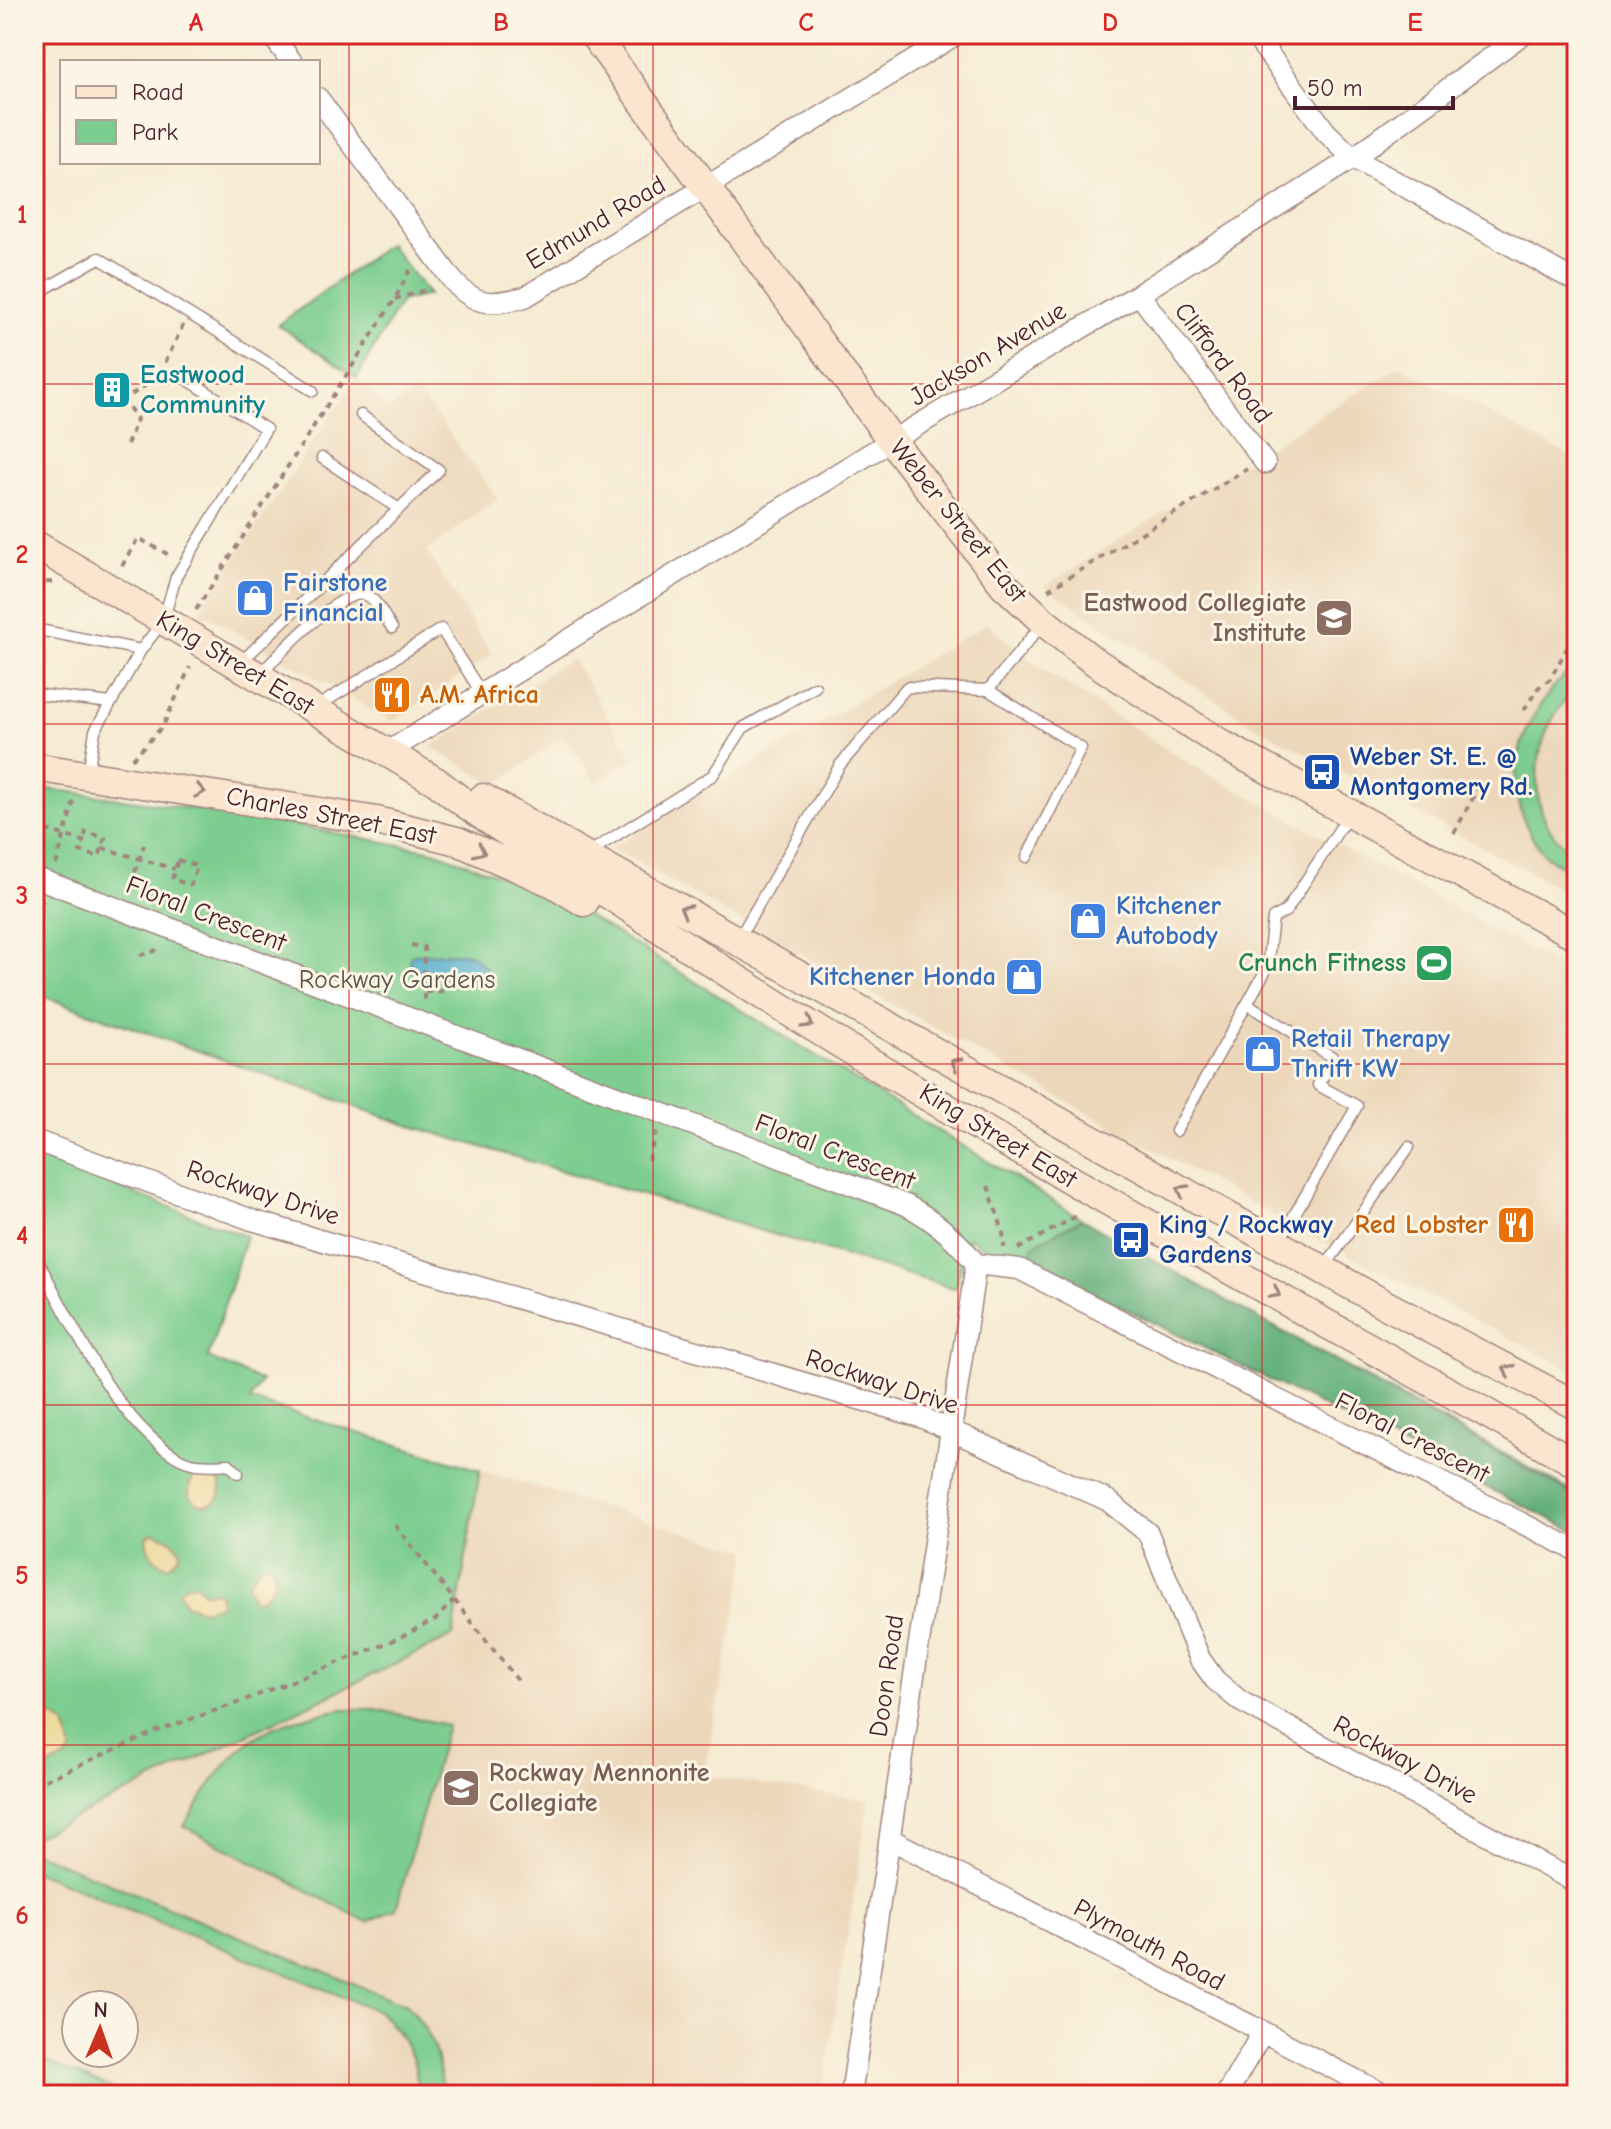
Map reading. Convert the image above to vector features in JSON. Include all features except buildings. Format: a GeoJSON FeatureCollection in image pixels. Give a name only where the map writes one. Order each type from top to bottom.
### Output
{"type":"FeatureCollection","features":[{"type":"Feature","properties":{"kind":"main road","name":"Weber Street East"},"geometry":{"type":"LineString","coordinates":[[593,34],[892,441],[1004,585],[1044,622],[1091,659],[1209,736],[1577,936]]}},
{"type":"Feature","properties":{"kind":"main road","name":"King Street East"},"geometry":{"type":"LineString","coordinates":[[34,544],[437,782],[476,814],[613,897],[741,983],[1118,1207],[1577,1464]]}},
{"type":"Feature","properties":{"kind":"main road","name":"Charles Street East"},"geometry":{"type":"LineString","coordinates":[[34,767],[85,782],[377,821],[457,841],[555,884],[637,933],[741,983]]}},
{"type":"Feature","properties":{"kind":"main road","name":"King Street East"},"geometry":{"type":"LineString","coordinates":[[437,782],[489,800],[1278,1244],[1577,1406]]}},
{"type":"Feature","properties":{"kind":"street"},"geometry":{"type":"LineString","coordinates":[[271,34],[290,60]]}},
{"type":"Feature","properties":{"kind":"street","name":"Edmund Road"},"geometry":{"type":"LineString","coordinates":[[320,101],[468,298],[496,304],[525,297],[957,34]]}},
{"type":"Feature","properties":{"kind":"street"},"geometry":{"type":"LineString","coordinates":[[1254,34],[1326,132],[1353,158],[1577,282]]}},
{"type":"Feature","properties":{"kind":"street","name":"Jackson Avenue"},"geometry":{"type":"LineString","coordinates":[[386,753],[892,441],[1139,294],[1353,158],[1523,34]]}},
{"type":"Feature","properties":{"kind":"street","name":"Clifford Road"},"geometry":{"type":"LineString","coordinates":[[1139,294],[1265,463]]}},
{"type":"Feature","properties":{"kind":"street","name":"Floral Crescent"},"geometry":{"type":"LineString","coordinates":[[40,886],[418,1021],[906,1205],[931,1219],[962,1245],[976,1264],[1019,1269],[1577,1551]]}},
{"type":"Feature","properties":{"kind":"street","name":"Rockway Drive"},"geometry":{"type":"LineString","coordinates":[[34,1140],[252,1220],[949,1429],[1107,1500],[1148,1533],[1200,1659],[1215,1680],[1240,1701],[1577,1883]]}},
{"type":"Feature","properties":{"kind":"street","name":"Doon Road"},"geometry":{"type":"LineString","coordinates":[[851,2095],[976,1264]]}},
{"type":"Feature","properties":{"kind":"street","name":"Plymouth Road"},"geometry":{"type":"LineString","coordinates":[[890,1839],[1385,2095]]}},
{"type":"Feature","properties":{"kind":"street"},"geometry":{"type":"LineString","coordinates":[[1226,2095],[1262,2033]]}},
{"type":"Feature","properties":{"kind":"lane"},"geometry":{"type":"LineString","coordinates":[[34,295],[99,258],[313,391]]}},
{"type":"Feature","properties":{"kind":"lane"},"geometry":{"type":"LineString","coordinates":[[34,345],[41,354],[34,380]]}},
{"type":"Feature","properties":{"kind":"lane"},"geometry":{"type":"LineString","coordinates":[[85,782],[95,731],[141,650],[163,621],[176,577],[266,429],[180,375]]}},
{"type":"Feature","properties":{"kind":"lane"},"geometry":{"type":"LineString","coordinates":[[248,671],[439,470],[361,415]]}},
{"type":"Feature","properties":{"kind":"lane"},"geometry":{"type":"LineString","coordinates":[[322,458],[399,509]]}},
{"type":"Feature","properties":{"kind":"lane"},"geometry":{"type":"LineString","coordinates":[[248,671],[341,598],[363,594],[371,598],[392,628]]}},
{"type":"Feature","properties":{"kind":"lane"},"geometry":{"type":"LineString","coordinates":[[988,690],[1044,622]]}},
{"type":"Feature","properties":{"kind":"lane"},"geometry":{"type":"LineString","coordinates":[[34,629],[141,650]]}},
{"type":"Feature","properties":{"kind":"lane"},"geometry":{"type":"LineString","coordinates":[[313,709],[441,629],[482,694]]}},
{"type":"Feature","properties":{"kind":"lane"},"geometry":{"type":"LineString","coordinates":[[585,854],[713,775],[743,728],[815,687]]}},
{"type":"Feature","properties":{"kind":"lane"},"geometry":{"type":"LineString","coordinates":[[738,940],[840,765],[907,687],[988,690],[1081,748],[1027,857]]}},
{"type":"Feature","properties":{"kind":"lane"},"geometry":{"type":"LineString","coordinates":[[34,694],[111,703]]}},
{"type":"Feature","properties":{"kind":"lane"},"geometry":{"type":"LineString","coordinates":[[1176,1131],[1267,968],[1273,918],[1286,911],[1349,814]]}},
{"type":"Feature","properties":{"kind":"lane"},"geometry":{"type":"LineString","coordinates":[[1249,1005],[1334,1058],[1318,1085],[1357,1106],[1278,1244]]}},
{"type":"Feature","properties":{"kind":"lane"},"geometry":{"type":"LineString","coordinates":[[1323,1269],[1409,1147]]}},
{"type":"Feature","properties":{"kind":"lane"},"geometry":{"type":"LineString","coordinates":[[35,1258],[76,1331],[136,1425],[176,1458],[204,1466],[229,1464],[238,1473]]}},
{"type":"Feature","properties":{"kind":"path"},"geometry":{"type":"LineString","coordinates":[[196,610],[395,299],[412,266]]}},
{"type":"Feature","properties":{"kind":"path"},"geometry":{"type":"LineString","coordinates":[[395,299],[429,289]]}},
{"type":"Feature","properties":{"kind":"path"},"geometry":{"type":"LineString","coordinates":[[127,445],[137,419],[124,400],[159,376],[188,315]]}},
{"type":"Feature","properties":{"kind":"path"},"geometry":{"type":"LineString","coordinates":[[1048,590],[1241,471],[1265,463]]}},
{"type":"Feature","properties":{"kind":"path"},"geometry":{"type":"LineString","coordinates":[[122,566],[138,538],[185,564]]}},
{"type":"Feature","properties":{"kind":"path"},"geometry":{"type":"LineString","coordinates":[[34,583],[54,582]]}},
{"type":"Feature","properties":{"kind":"path"},"geometry":{"type":"LineString","coordinates":[[1524,710],[1538,688],[1550,679],[1577,630]]}},
{"type":"Feature","properties":{"kind":"path"},"geometry":{"type":"LineString","coordinates":[[129,765],[163,726],[190,667]]}},
{"type":"Feature","properties":{"kind":"path"},"geometry":{"type":"LineString","coordinates":[[1454,833],[1482,781]]}},
{"type":"Feature","properties":{"kind":"path"},"geometry":{"type":"LineString","coordinates":[[54,869],[69,813],[85,782]]}},
{"type":"Feature","properties":{"kind":"path"},"geometry":{"type":"LineString","coordinates":[[34,826],[83,841]]}},
{"type":"Feature","properties":{"kind":"path"},"geometry":{"type":"LineString","coordinates":[[86,832],[105,838],[99,857],[80,851],[83,841],[86,832]]}},
{"type":"Feature","properties":{"kind":"path"},"geometry":{"type":"LineString","coordinates":[[135,872],[144,845]]}},
{"type":"Feature","properties":{"kind":"path"},"geometry":{"type":"LineString","coordinates":[[102,848],[175,869]]}},
{"type":"Feature","properties":{"kind":"path"},"geometry":{"type":"LineString","coordinates":[[178,860],[197,866],[191,885],[172,879],[175,869],[178,860]]}},
{"type":"Feature","properties":{"kind":"path"},"geometry":{"type":"LineString","coordinates":[[34,925],[40,886]]}},
{"type":"Feature","properties":{"kind":"path"},"geometry":{"type":"LineString","coordinates":[[411,945],[424,947],[421,974],[425,992],[418,1021]]}},
{"type":"Feature","properties":{"kind":"path"},"geometry":{"type":"LineString","coordinates":[[425,992],[446,991]]}},
{"type":"Feature","properties":{"kind":"path"},"geometry":{"type":"LineString","coordinates":[[648,1160],[663,1114]]}},
{"type":"Feature","properties":{"kind":"path"},"geometry":{"type":"LineString","coordinates":[[988,1186],[1003,1231],[1004,1252],[1012,1252],[1085,1210]]}},
{"type":"Feature","properties":{"kind":"path"},"geometry":{"type":"LineString","coordinates":[[395,1525],[519,1682]]}},
{"type":"Feature","properties":{"kind":"path"},"geometry":{"type":"LineString","coordinates":[[34,1785],[157,1731],[240,1702],[399,1638],[436,1619],[454,1600]]}},
{"type":"Feature","properties":{"kind":"shaded area","name":"Eastwood Collegiate Institute"},"geometry":{"type":"Polygon","coordinates":[[[1400,366],[1577,460],[1577,898],[1251,724],[1045,586],[1400,366]]]}},
{"type":"Feature","properties":{"kind":"shaded area"},"geometry":{"type":"Polygon","coordinates":[[[357,378],[390,409],[416,389],[498,499],[427,551],[492,655],[392,721],[199,611],[357,378]]]}},
{"type":"Feature","properties":{"kind":"shaded area"},"geometry":{"type":"Polygon","coordinates":[[[988,623],[1032,662],[1188,763],[1577,976],[1577,1373],[1283,1221],[610,848],[988,623]]]}},
{"type":"Feature","properties":{"kind":"shaded area"},"geometry":{"type":"Polygon","coordinates":[[[572,658],[634,760],[596,782],[564,736],[495,785],[431,747],[572,658]]]}},
{"type":"Feature","properties":{"kind":"shaded area","name":"Rockway Mennonite Collegiate"},"geometry":{"type":"Polygon","coordinates":[[[480,1470],[748,1551],[703,1776],[869,1800],[822,2095],[34,2095],[34,1837],[453,1636],[480,1470]]]}},
{"type":"Feature","properties":{"kind":"green space"},"geometry":{"type":"Polygon","coordinates":[[[389,244],[429,295],[401,301],[357,378],[278,325],[389,244]]]}},
{"type":"Feature","properties":{"kind":"green space"},"geometry":{"type":"Polygon","coordinates":[[[1577,663],[1577,688],[1561,705],[1549,726],[1537,774],[1545,820],[1558,839],[1577,854],[1577,874],[1548,858],[1528,830],[1519,804],[1516,779],[1519,753],[1527,729],[1557,683],[1577,663]]]}},
{"type":"Feature","properties":{"kind":"green space","name":"Rockway Gardens"},"geometry":{"type":"Polygon","coordinates":[[[34,787],[219,812],[434,851],[557,897],[1113,1238],[1577,1494],[1577,1532],[1045,1269],[995,1255],[969,1238],[955,1288],[946,1286],[405,1124],[34,993],[34,787]]]}},
{"type":"Feature","properties":{"kind":"green space"},"geometry":{"type":"Polygon","coordinates":[[[34,1155],[246,1236],[208,1358],[261,1381],[250,1400],[480,1470],[453,1636],[34,1837],[34,1155]]]}},
{"type":"Feature","properties":{"kind":"green space"},"geometry":{"type":"Polygon","coordinates":[[[1081,1219],[1577,1497],[1577,1532],[1045,1269],[1028,1264],[1034,1245],[1081,1219]]]}},
{"type":"Feature","properties":{"kind":"green space"},"geometry":{"type":"Polygon","coordinates":[[[343,1709],[374,1709],[447,1725],[396,1909],[367,1922],[184,1826],[217,1776],[246,1744],[284,1723],[343,1709]]]}},
{"type":"Feature","properties":{"kind":"green space"},"geometry":{"type":"Polygon","coordinates":[[[34,1852],[406,2005],[429,2036],[444,2095],[416,2095],[413,2059],[408,2048],[378,2011],[34,1871],[34,1852]]]}},
{"type":"Feature","properties":{"kind":"green space"},"geometry":{"type":"Polygon","coordinates":[[[34,2056],[127,2095],[84,2095],[34,2074],[34,2056]]]}},
{"type":"Feature","properties":{"kind":"sand"},"geometry":{"type":"Polygon","coordinates":[[[205,1473],[216,1478],[221,1489],[216,1500],[205,1505],[194,1500],[189,1489],[194,1478],[205,1473]]]}},
{"type":"Feature","properties":{"kind":"sand"},"geometry":{"type":"Polygon","coordinates":[[[154,1532],[170,1539],[180,1549],[180,1555],[169,1566],[159,1562],[150,1552],[146,1537],[154,1532]]]}},
{"type":"Feature","properties":{"kind":"sand"},"geometry":{"type":"Polygon","coordinates":[[[261,1564],[268,1564],[274,1569],[274,1580],[267,1593],[254,1601],[247,1585],[261,1564]]]}},
{"type":"Feature","properties":{"kind":"sand"},"geometry":{"type":"Polygon","coordinates":[[[187,1584],[196,1584],[204,1592],[216,1591],[220,1595],[220,1605],[203,1610],[185,1604],[179,1590],[187,1584]]]}},
{"type":"Feature","properties":{"kind":"sand"},"geometry":{"type":"Polygon","coordinates":[[[52,1716],[65,1724],[72,1750],[66,1759],[49,1766],[41,1763],[35,1739],[38,1724],[52,1716]]]}},
{"type":"Feature","properties":{"kind":"water"},"geometry":{"type":"Polygon","coordinates":[[[415,954],[472,955],[486,968],[481,977],[448,981],[410,968],[410,957],[415,954]]]}},
{"type":"Feature","properties":{"kind":"place","name":"Eastwood Community"},"geometry":{"type":"Point","coordinates":[112,390]}},
{"type":"Feature","properties":{"kind":"place","name":"Fairstone Financial"},"geometry":{"type":"Point","coordinates":[255,598]}},
{"type":"Feature","properties":{"kind":"place","name":"Eastwood Collegiate Institute"},"geometry":{"type":"Point","coordinates":[1334,618]}},
{"type":"Feature","properties":{"kind":"place","name":"A.M. Africa"},"geometry":{"type":"Point","coordinates":[392,695]}},
{"type":"Feature","properties":{"kind":"place","name":"Weber St. E. @ Montgomery Rd."},"geometry":{"type":"Point","coordinates":[1322,772]}},
{"type":"Feature","properties":{"kind":"place","name":"Kitchener Autobody"},"geometry":{"type":"Point","coordinates":[1088,921]}},
{"type":"Feature","properties":{"kind":"place","name":"Crunch Fitness"},"geometry":{"type":"Point","coordinates":[1434,963]}},
{"type":"Feature","properties":{"kind":"place","name":"Kitchener Honda"},"geometry":{"type":"Point","coordinates":[1024,977]}},
{"type":"Feature","properties":{"kind":"place","name":"Retail Therapy Thrift KW"},"geometry":{"type":"Point","coordinates":[1263,1054]}},
{"type":"Feature","properties":{"kind":"place","name":"Red Lobster"},"geometry":{"type":"Point","coordinates":[1516,1225]}},
{"type":"Feature","properties":{"kind":"place","name":"King / Rockway Gardens"},"geometry":{"type":"Point","coordinates":[1131,1240]}},
{"type":"Feature","properties":{"kind":"place","name":"Rockway Mennonite Collegiate"},"geometry":{"type":"Point","coordinates":[461,1788]}}]}
